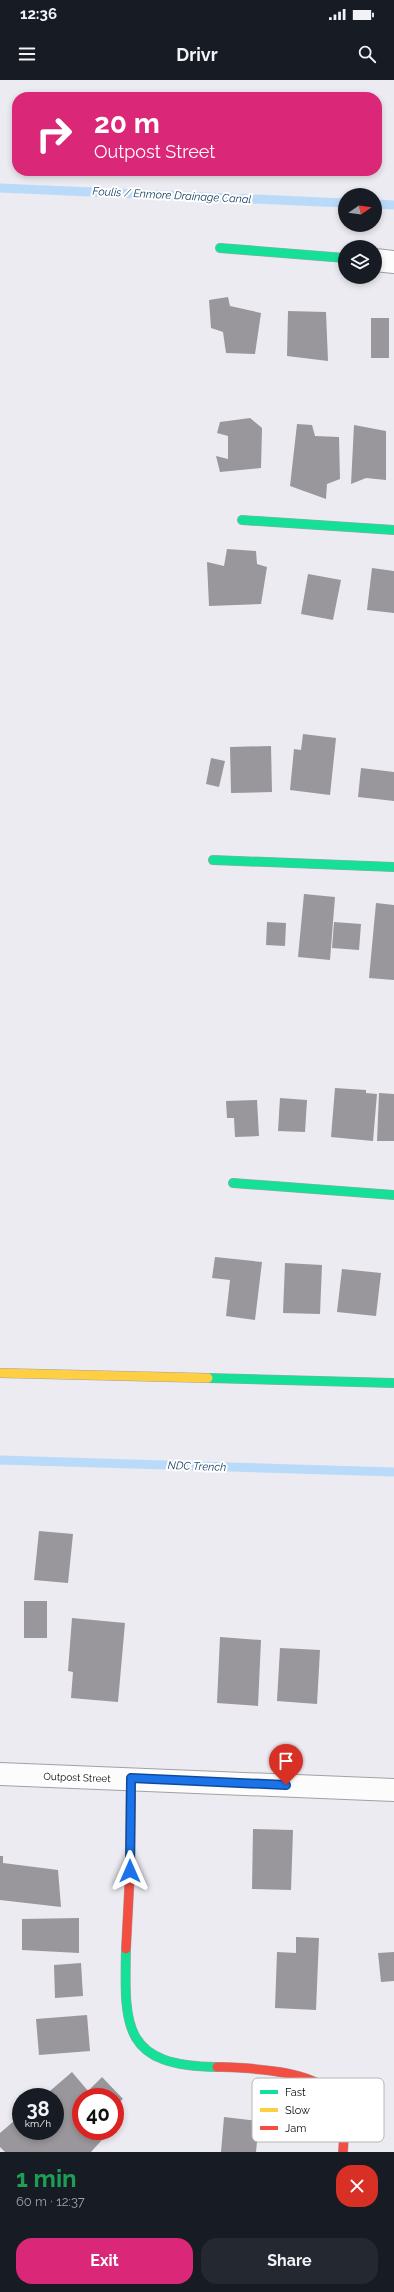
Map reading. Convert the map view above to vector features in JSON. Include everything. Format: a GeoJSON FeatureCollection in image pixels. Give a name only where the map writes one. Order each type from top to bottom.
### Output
{"type":"FeatureCollection","features":[{"type":"Feature","properties":{"kind":"street"},"geometry":{"type":"LineString","coordinates":[[220,248],[338,257]]}},
{"type":"Feature","properties":{"kind":"street"},"geometry":{"type":"LineString","coordinates":[[382,261],[394,262]]}},
{"type":"Feature","properties":{"kind":"street"},"geometry":{"type":"LineString","coordinates":[[242,520],[394,530]]}},
{"type":"Feature","properties":{"kind":"street"},"geometry":{"type":"LineString","coordinates":[[213,860],[394,867]]}},
{"type":"Feature","properties":{"kind":"street"},"geometry":{"type":"LineString","coordinates":[[232,1183],[394,1195]]}},
{"type":"Feature","properties":{"kind":"street"},"geometry":{"type":"LineString","coordinates":[[0,1373],[394,1383]]}},
{"type":"Feature","properties":{"kind":"street","name":"Outpost Street"},"geometry":{"type":"LineString","coordinates":[[0,1774],[131,1778],[394,1790]]}},
{"type":"Feature","properties":{"kind":"street"},"geometry":{"type":"LineString","coordinates":[[131,1778],[127,1979],[128,2019],[136,2041],[148,2052],[166,2061],[204,2068],[259,2068],[303,2078]]}},
{"type":"Feature","properties":{"kind":"street"},"geometry":{"type":"LineString","coordinates":[[343,2152],[344,2142]]}},
{"type":"Feature","properties":{"kind":"building"},"geometry":{"type":"Polygon","coordinates":[[[228,297],[230,306],[261,313],[255,354],[226,353],[223,332],[211,328],[209,300],[228,297]]]}},
{"type":"Feature","properties":{"kind":"building"},"geometry":{"type":"Polygon","coordinates":[[[288,311],[326,312],[328,361],[287,356],[288,311]]]}},
{"type":"Feature","properties":{"kind":"building"},"geometry":{"type":"Polygon","coordinates":[[[371,318],[389,318],[389,358],[371,358],[371,318]]]}},
{"type":"Feature","properties":{"kind":"building"},"geometry":{"type":"Polygon","coordinates":[[[250,418],[262,428],[261,468],[220,472],[216,456],[228,459],[228,436],[217,433],[220,422],[250,418]]]}},
{"type":"Feature","properties":{"kind":"building"},"geometry":{"type":"Polygon","coordinates":[[[297,424],[312,425],[315,436],[339,437],[340,479],[327,484],[326,499],[290,486],[297,424]]]}},
{"type":"Feature","properties":{"kind":"building"},"geometry":{"type":"Polygon","coordinates":[[[354,425],[386,431],[386,480],[366,478],[351,484],[354,425]]]}},
{"type":"Feature","properties":{"kind":"building"},"geometry":{"type":"Polygon","coordinates":[[[227,549],[256,551],[257,564],[267,567],[261,604],[209,606],[207,562],[224,566],[227,549]]]}},
{"type":"Feature","properties":{"kind":"building"},"geometry":{"type":"Polygon","coordinates":[[[372,568],[394,571],[394,613],[367,610],[372,568]]]}},
{"type":"Feature","properties":{"kind":"building"},"geometry":{"type":"Polygon","coordinates":[[[308,574],[341,580],[333,620],[301,614],[308,574]]]}},
{"type":"Feature","properties":{"kind":"building"},"geometry":{"type":"Polygon","coordinates":[[[303,734],[336,738],[330,795],[290,790],[294,749],[301,750],[303,734]]]}},
{"type":"Feature","properties":{"kind":"building"},"geometry":{"type":"Polygon","coordinates":[[[271,746],[272,792],[231,793],[230,747],[271,746]]]}},
{"type":"Feature","properties":{"kind":"building"},"geometry":{"type":"Polygon","coordinates":[[[211,758],[225,761],[219,787],[206,784],[211,758]]]}},
{"type":"Feature","properties":{"kind":"building"},"geometry":{"type":"Polygon","coordinates":[[[361,768],[394,772],[394,801],[358,797],[361,768]]]}},
{"type":"Feature","properties":{"kind":"building"},"geometry":{"type":"Polygon","coordinates":[[[304,894],[335,897],[330,960],[298,957],[304,894]]]}},
{"type":"Feature","properties":{"kind":"building"},"geometry":{"type":"Polygon","coordinates":[[[376,903],[394,905],[394,980],[369,978],[376,903]]]}},
{"type":"Feature","properties":{"kind":"building"},"geometry":{"type":"Polygon","coordinates":[[[267,922],[286,923],[285,946],[266,945],[267,922]]]}},
{"type":"Feature","properties":{"kind":"building"},"geometry":{"type":"Polygon","coordinates":[[[334,922],[361,924],[359,950],[332,948],[334,922]]]}},
{"type":"Feature","properties":{"kind":"building"},"geometry":{"type":"Polygon","coordinates":[[[335,1088],[366,1090],[366,1093],[377,1094],[373,1141],[331,1137],[335,1088]]]}},
{"type":"Feature","properties":{"kind":"building"},"geometry":{"type":"Polygon","coordinates":[[[379,1093],[394,1094],[394,1141],[377,1141],[379,1093]]]}},
{"type":"Feature","properties":{"kind":"building"},"geometry":{"type":"Polygon","coordinates":[[[280,1098],[307,1100],[305,1132],[278,1131],[280,1098]]]}},
{"type":"Feature","properties":{"kind":"building"},"geometry":{"type":"Polygon","coordinates":[[[257,1100],[259,1136],[235,1137],[234,1118],[227,1118],[226,1101],[257,1100]]]}},
{"type":"Feature","properties":{"kind":"building"},"geometry":{"type":"Polygon","coordinates":[[[215,1257],[262,1262],[255,1320],[226,1316],[230,1280],[212,1278],[215,1257]]]}},
{"type":"Feature","properties":{"kind":"building"},"geometry":{"type":"Polygon","coordinates":[[[285,1263],[322,1265],[320,1314],[283,1313],[285,1263]]]}},
{"type":"Feature","properties":{"kind":"building"},"geometry":{"type":"Polygon","coordinates":[[[342,1269],[381,1273],[376,1316],[337,1312],[342,1269]]]}},
{"type":"Feature","properties":{"kind":"building"},"geometry":{"type":"Polygon","coordinates":[[[39,1531],[73,1534],[68,1583],[34,1580],[39,1531]]]}},
{"type":"Feature","properties":{"kind":"building"},"geometry":{"type":"Polygon","coordinates":[[[24,1601],[47,1601],[47,1638],[24,1638],[24,1601]]]}},
{"type":"Feature","properties":{"kind":"building"},"geometry":{"type":"Polygon","coordinates":[[[72,1618],[125,1623],[118,1702],[71,1698],[73,1672],[68,1671],[72,1618]]]}},
{"type":"Feature","properties":{"kind":"building"},"geometry":{"type":"Polygon","coordinates":[[[220,1637],[261,1640],[258,1706],[217,1703],[220,1637]]]}},
{"type":"Feature","properties":{"kind":"building"},"geometry":{"type":"Polygon","coordinates":[[[280,1648],[320,1650],[317,1704],[277,1701],[280,1648]]]}},
{"type":"Feature","properties":{"kind":"building"},"geometry":{"type":"Polygon","coordinates":[[[253,1829],[293,1830],[291,1890],[252,1889],[253,1829]]]}},
{"type":"Feature","properties":{"kind":"building"},"geometry":{"type":"Polygon","coordinates":[[[0,1856],[3,1856],[3,1863],[58,1870],[61,1907],[0,1900],[0,1856]]]}},
{"type":"Feature","properties":{"kind":"building"},"geometry":{"type":"Polygon","coordinates":[[[79,1918],[79,1953],[22,1950],[22,1919],[79,1918]]]}},
{"type":"Feature","properties":{"kind":"building"},"geometry":{"type":"Polygon","coordinates":[[[296,1937],[319,1938],[316,2010],[275,2008],[277,1952],[296,1953],[296,1937]]]}},
{"type":"Feature","properties":{"kind":"building"},"geometry":{"type":"Polygon","coordinates":[[[394,1952],[394,1981],[381,1982],[378,1953],[394,1952]]]}},
{"type":"Feature","properties":{"kind":"building"},"geometry":{"type":"Polygon","coordinates":[[[81,1963],[83,1996],[55,1998],[54,1965],[81,1963]]]}},
{"type":"Feature","properties":{"kind":"building"},"geometry":{"type":"Polygon","coordinates":[[[87,2015],[90,2051],[39,2055],[36,2019],[87,2015]]]}},
{"type":"Feature","properties":{"kind":"building"},"geometry":{"type":"Polygon","coordinates":[[[72,2072],[85,2088],[72,2088],[72,2140],[102,2140],[91,2152],[5,2152],[0,2147],[0,2133],[12,2123],[12,2140],[64,2140],[64,2088],[53,2088],[72,2072]]]}},
{"type":"Feature","properties":{"kind":"building"},"geometry":{"type":"Polygon","coordinates":[[[102,2077],[112,2088],[91,2088],[102,2077]]]}},
{"type":"Feature","properties":{"kind":"building"},"geometry":{"type":"Polygon","coordinates":[[[224,2117],[252,2120],[252,2142],[257,2142],[256,2152],[221,2152],[224,2117]]]}},
{"type":"Feature","properties":{"kind":"waterway","name":"Foulis / Enmore Drainage Canal"},"geometry":{"type":"LineString","coordinates":[[0,188],[338,203]]}},
{"type":"Feature","properties":{"kind":"waterway","name":"Foulis / Enmore Drainage Canal"},"geometry":{"type":"LineString","coordinates":[[382,204],[394,205]]}},
{"type":"Feature","properties":{"kind":"waterway","name":"NDC Trench"},"geometry":{"type":"LineString","coordinates":[[0,1460],[394,1472]]}},
{"type":"Feature","properties":{"kind":"traffic: fast"},"geometry":{"type":"LineString","coordinates":[[220,248],[338,257]]}},
{"type":"Feature","properties":{"kind":"traffic: fast"},"geometry":{"type":"LineString","coordinates":[[242,520],[394,530]]}},
{"type":"Feature","properties":{"kind":"traffic: fast"},"geometry":{"type":"LineString","coordinates":[[213,860],[394,867]]}},
{"type":"Feature","properties":{"kind":"traffic: fast"},"geometry":{"type":"LineString","coordinates":[[233,1183],[394,1195]]}},
{"type":"Feature","properties":{"kind":"traffic: fast"},"geometry":{"type":"LineString","coordinates":[[208,1378],[394,1383]]}},
{"type":"Feature","properties":{"kind":"traffic: fast"},"geometry":{"type":"LineString","coordinates":[[126,1949],[126,2001],[129,2021],[136,2038],[147,2050],[163,2059],[186,2065],[217,2067]]}},
{"type":"Feature","properties":{"kind":"traffic: slow"},"geometry":{"type":"LineString","coordinates":[[0,1373],[208,1378]]}},
{"type":"Feature","properties":{"kind":"traffic: jam"},"geometry":{"type":"LineString","coordinates":[[126,1949],[130,1872],[131,1778]]}},
{"type":"Feature","properties":{"kind":"traffic: jam"},"geometry":{"type":"LineString","coordinates":[[217,2067],[265,2070],[305,2078]]}},
{"type":"Feature","properties":{"kind":"traffic: jam"},"geometry":{"type":"LineString","coordinates":[[343,2142],[343,2152]]}},
{"type":"Feature","properties":{"kind":"route"},"geometry":{"type":"LineString","coordinates":[[130,1871],[131,1778],[286,1785]]}}]}
